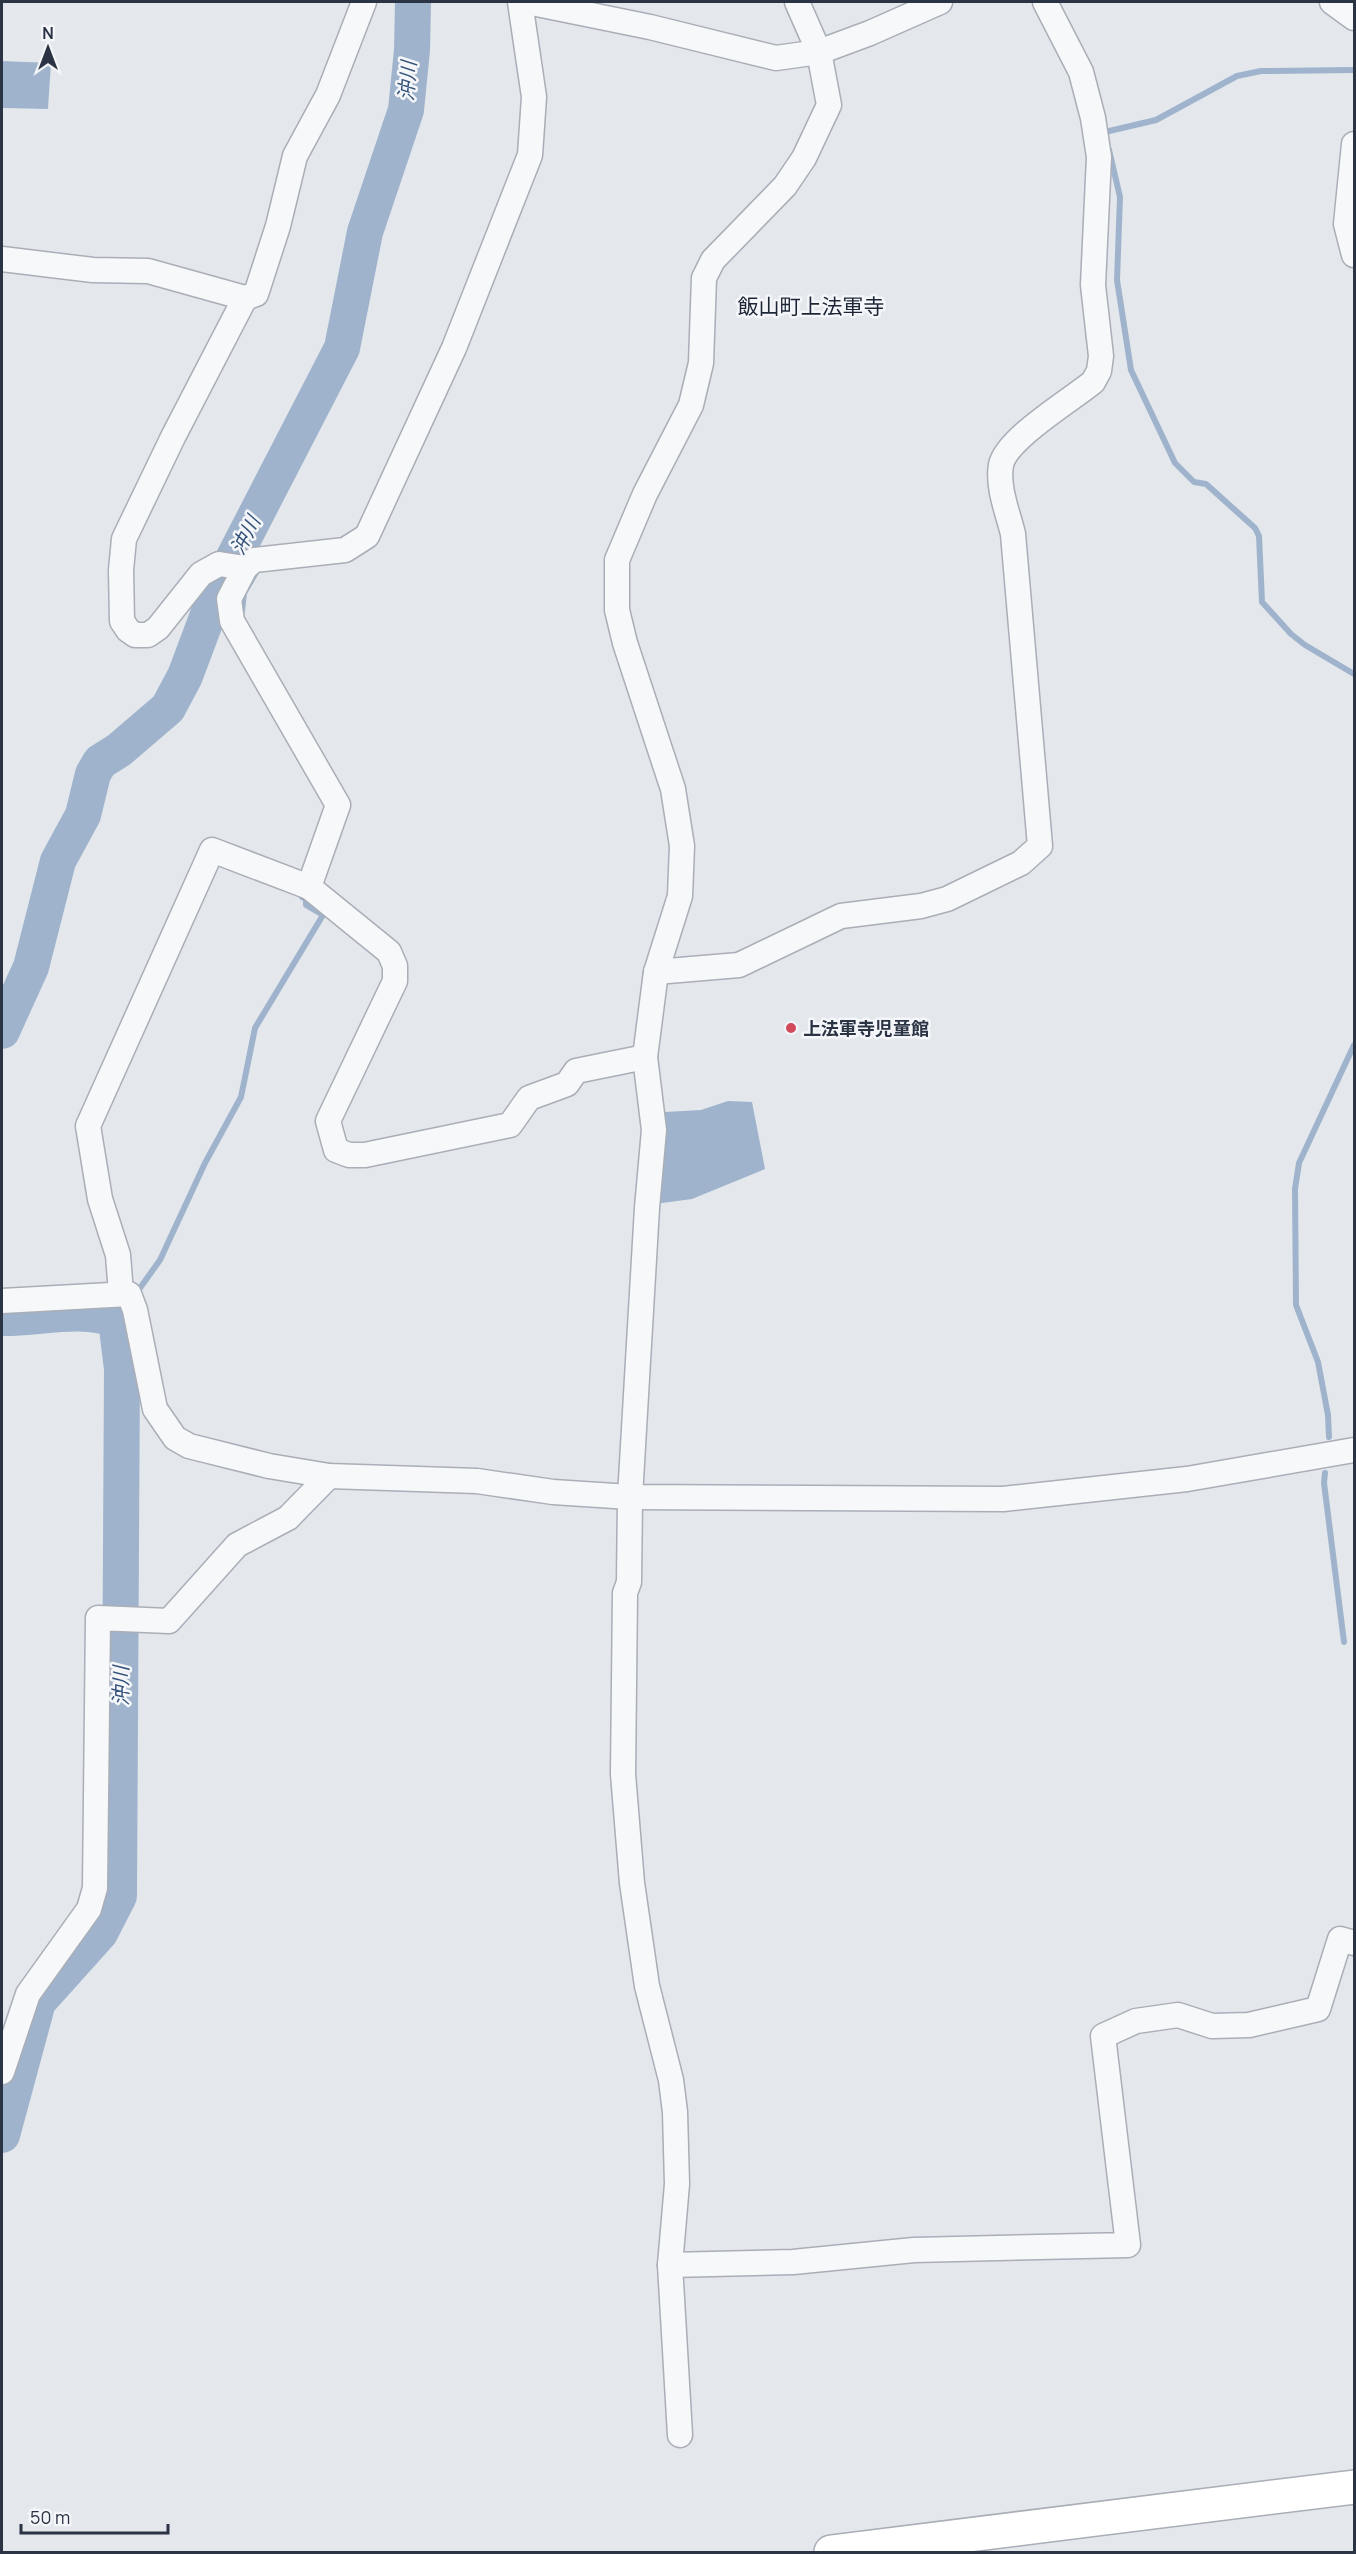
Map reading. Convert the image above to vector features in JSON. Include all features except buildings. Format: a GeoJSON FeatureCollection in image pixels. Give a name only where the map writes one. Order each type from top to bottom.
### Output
{"type":"FeatureCollection","features":[{"type":"Feature","properties":{"kind":"street"},"geometry":{"type":"LineString","coordinates":[[2,259],[93,270],[148,271],[245,297],[256,294],[278,226],[295,156],[328,95],[364,2]]}},
{"type":"Feature","properties":{"kind":"street"},"geometry":{"type":"LineString","coordinates":[[245,297],[124,539],[121,570],[122,621],[135,635],[148,635],[158,628],[201,574],[244,563],[345,550],[367,536],[454,348],[530,155],[534,97],[520,2]]}},
{"type":"Feature","properties":{"kind":"street"},"geometry":{"type":"LineString","coordinates":[[527,2],[650,27],[776,58],[819,52],[870,33],[940,2]]}},
{"type":"Feature","properties":{"kind":"street"},"geometry":{"type":"LineString","coordinates":[[680,2434],[670,2265],[677,2184],[675,2112],[671,2080],[647,1986],[632,1883],[623,1774],[625,1593],[628,1582],[630,1497],[647,1208],[654,1130],[645,1057],[656,972],[680,896],[682,846],[673,789],[625,643],[617,610],[617,560],[645,494],[691,405],[700,363],[704,278],[713,260],[785,186],[804,158],[829,105],[819,52],[797,2]]}},
{"type":"Feature","properties":{"kind":"street"},"geometry":{"type":"LineString","coordinates":[[656,972],[739,965],[841,916],[921,906],[947,899],[1021,863],[1040,846],[1013,534],[1001,487],[1001,465],[1010,446],[1093,382],[1099,370],[1101,356],[1093,285],[1099,157],[1093,118],[1081,72],[1044,2]]}},
{"type":"Feature","properties":{"kind":"street"},"geometry":{"type":"LineString","coordinates":[[1332,2],[1354,18]]}},
{"type":"Feature","properties":{"kind":"street"},"geometry":{"type":"LineString","coordinates":[[1354,144],[1346,224],[1354,255]]}},
{"type":"Feature","properties":{"kind":"street"},"geometry":{"type":"LineString","coordinates":[[244,563],[229,599],[232,621],[338,805],[309,887]]}},
{"type":"Feature","properties":{"kind":"street"},"geometry":{"type":"LineString","coordinates":[[121,1293],[118,1255],[100,1199],[88,1126],[212,850],[309,887],[389,952],[395,966],[395,981],[328,1121],[336,1150],[349,1155],[365,1155],[510,1125],[529,1098],[567,1084],[576,1071],[645,1057]]}},
{"type":"Feature","properties":{"kind":"street"},"geometry":{"type":"LineString","coordinates":[[2,1301],[129,1294],[135,1310],[155,1409],[175,1438],[189,1446],[249,1461],[329,1476],[477,1481],[553,1492],[630,1497],[1003,1499],[1187,1479],[1354,1450]]}},
{"type":"Feature","properties":{"kind":"street"},"geometry":{"type":"LineString","coordinates":[[2,2072],[28,1994],[89,1909],[95,1888],[98,1618],[169,1622],[237,1545],[288,1518],[329,1476]]}},
{"type":"Feature","properties":{"kind":"street"},"geometry":{"type":"LineString","coordinates":[[670,2265],[793,2262],[914,2250],[1128,2245],[1103,2037],[1136,2021],[1178,2015],[1212,2026],[1249,2025],[1318,2009],[1340,1939],[1354,1943]]}},
{"type":"Feature","properties":{"kind":"street"},"geometry":{"type":"LineString","coordinates":[[831,2553],[1354,2487]]}},
{"type":"Feature","properties":{"kind":"water"},"geometry":{"type":"Polygon","coordinates":[[[2,61],[51,63],[48,109],[2,108],[2,61]]]}},
{"type":"Feature","properties":{"kind":"water"},"geometry":{"type":"Polygon","coordinates":[[[728,1101],[752,1102],[765,1169],[692,1199],[655,1204],[659,1141],[665,1112],[701,1110],[728,1101]]]}},
{"type":"Feature","properties":{"kind":"waterway","name":"沖川"},"geometry":{"type":"LineString","coordinates":[[2,1031],[31,967],[58,861],[83,815],[93,774],[100,762],[119,750],[168,708],[185,676],[218,588],[342,348],[365,232],[406,110],[412,50],[413,2]]}},
{"type":"Feature","properties":{"kind":"waterway"},"geometry":{"type":"LineString","coordinates":[[1105,132],[1156,120],[1237,76],[1261,71],[1354,70]]}},
{"type":"Feature","properties":{"kind":"waterway"},"geometry":{"type":"LineString","coordinates":[[1109,150],[1120,197],[1117,280],[1131,370],[1175,463],[1194,482],[1206,484],[1255,528],[1259,536],[1262,602],[1291,634],[1305,645],[1354,674]]}},
{"type":"Feature","properties":{"kind":"waterway"},"geometry":{"type":"LineString","coordinates":[[237,551],[255,550]]}},
{"type":"Feature","properties":{"kind":"waterway"},"geometry":{"type":"LineString","coordinates":[[242,611],[244,593],[258,569]]}},
{"type":"Feature","properties":{"kind":"waterway"},"geometry":{"type":"LineString","coordinates":[[140,1288],[160,1260],[205,1163],[241,1097],[255,1028],[323,915],[306,905],[306,899],[302,897]]}},
{"type":"Feature","properties":{"kind":"waterway"},"geometry":{"type":"LineString","coordinates":[[1329,1437],[1328,1415],[1318,1362],[1296,1305],[1295,1189],[1299,1163],[1354,1045]]}},
{"type":"Feature","properties":{"kind":"waterway"},"geometry":{"type":"LineString","coordinates":[[116,1320],[122,1312]]}},
{"type":"Feature","properties":{"kind":"waterway","name":"沖川"},"geometry":{"type":"LineString","coordinates":[[2,1318],[74,1313],[103,1316],[116,1320],[122,1369],[119,1896],[100,1933],[38,2002],[2,2135]]}},
{"type":"Feature","properties":{"kind":"waterway"},"geometry":{"type":"LineString","coordinates":[[1325,1473],[1324,1483],[1344,1642]]}},
{"type":"Feature","properties":{"kind":"place","name":"上法軍寺児童館"},"geometry":{"type":"Point","coordinates":[791,1028]}},
{"type":"Feature","properties":{"kind":"district","name":"飯山町上法軍寺"},"geometry":{"type":"Point","coordinates":[811,306]}}]}
